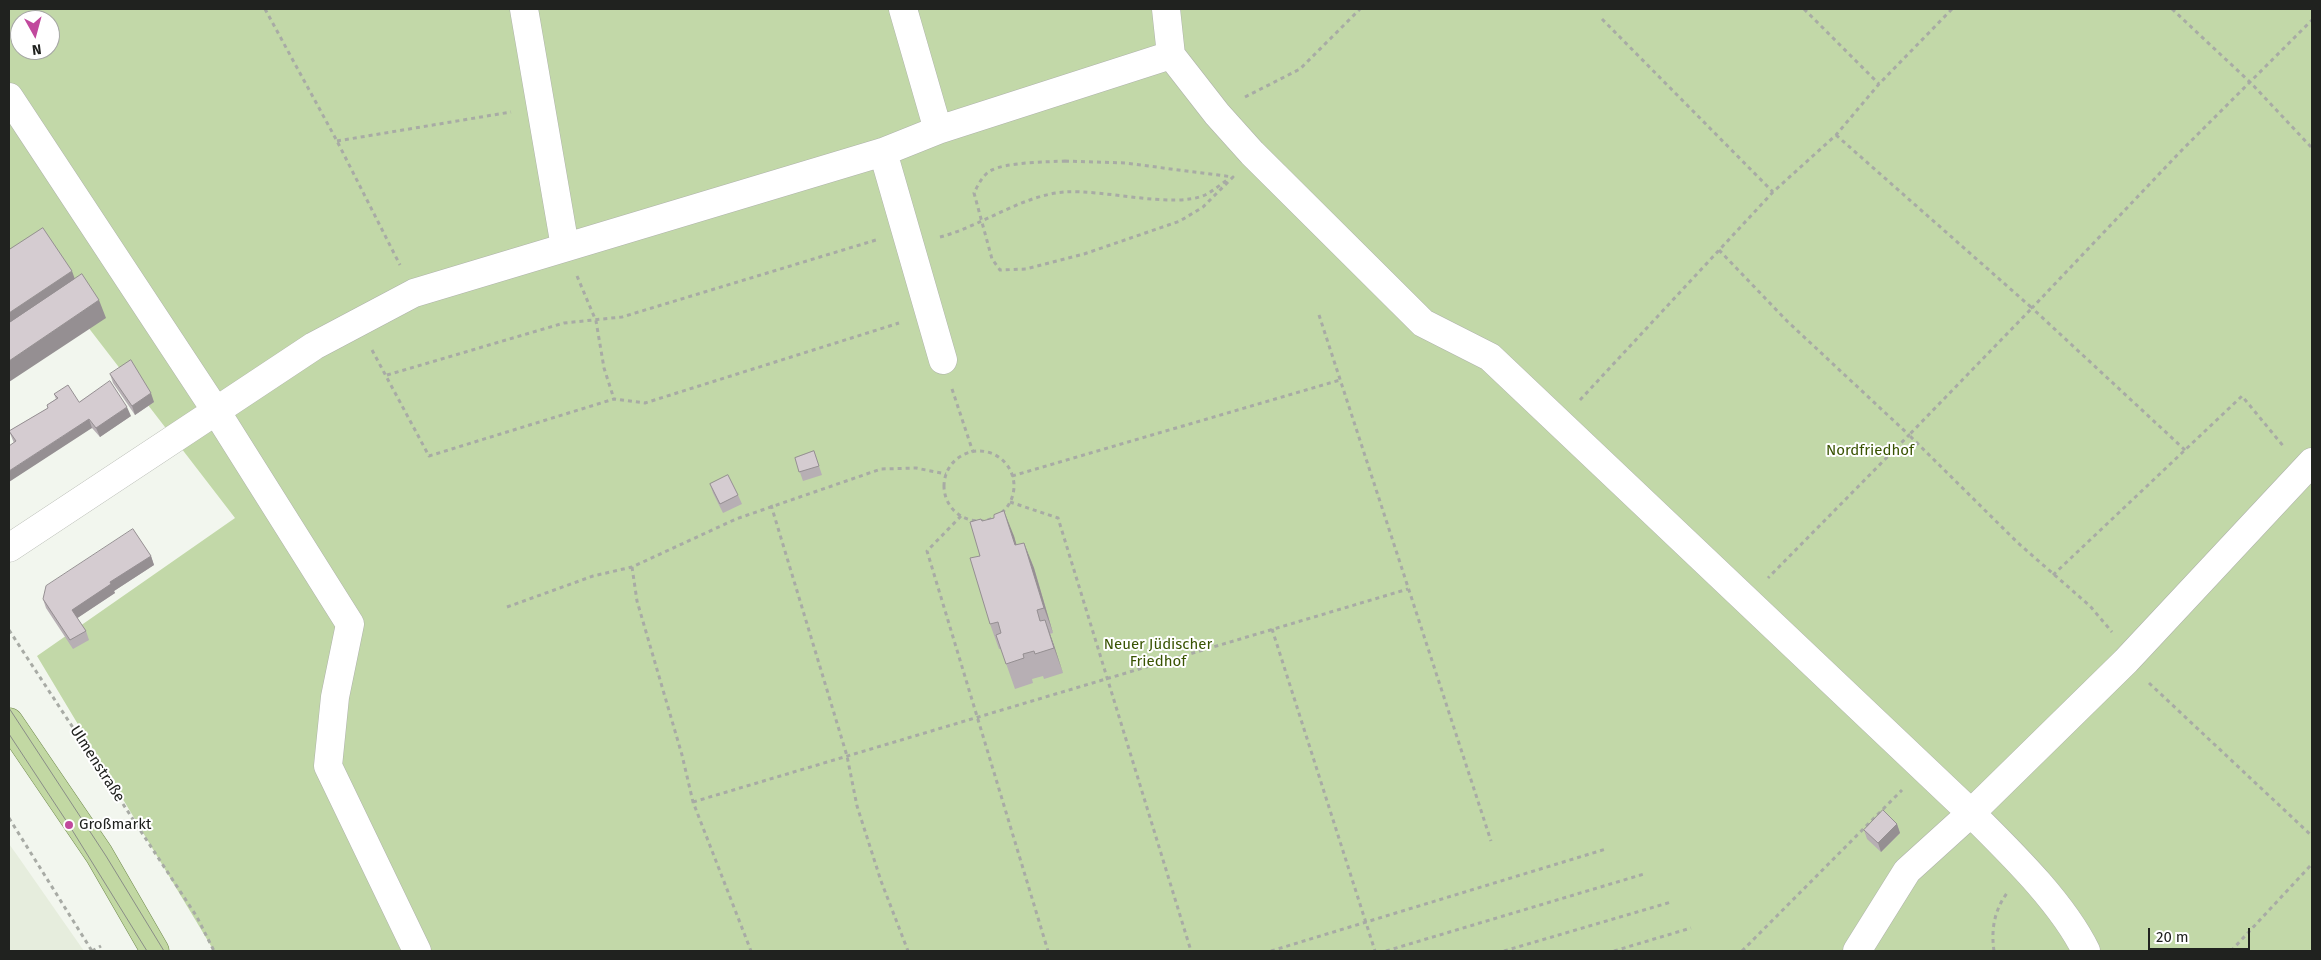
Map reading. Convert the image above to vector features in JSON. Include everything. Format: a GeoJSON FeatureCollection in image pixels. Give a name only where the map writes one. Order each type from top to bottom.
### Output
{"type":"FeatureCollection","features":[{"type":"Feature","properties":{"kind":"main road"},"geometry":{"type":"LineString","coordinates":[[9,722],[99,854],[155,951]]}},
{"type":"Feature","properties":{"kind":"lane"},"geometry":{"type":"LineString","coordinates":[[524,9],[565,247]]}},
{"type":"Feature","properties":{"kind":"lane"},"geometry":{"type":"LineString","coordinates":[[903,9],[938,130]]}},
{"type":"Feature","properties":{"kind":"lane"},"geometry":{"type":"LineString","coordinates":[[1166,9],[1171,55],[1217,114],[1260,161],[1422,324],[1490,357],[1972,813],[2026,869],[2053,903],[2086,951]]}},
{"type":"Feature","properties":{"kind":"lane"},"geometry":{"type":"LineString","coordinates":[[9,548],[314,346],[414,293],[883,152],[938,130],[1171,55]]}},
{"type":"Feature","properties":{"kind":"lane"},"geometry":{"type":"LineString","coordinates":[[9,97],[216,411],[350,624],[335,697],[328,766],[417,951]]}},
{"type":"Feature","properties":{"kind":"lane"},"geometry":{"type":"LineString","coordinates":[[883,152],[943,360]]}},
{"type":"Feature","properties":{"kind":"lane"},"geometry":{"type":"LineString","coordinates":[[1857,951],[1907,871],[1972,813],[2126,661],[2308,466]]}},
{"type":"Feature","properties":{"kind":"path"},"geometry":{"type":"LineString","coordinates":[[265,9],[337,141],[414,293]]}},
{"type":"Feature","properties":{"kind":"path"},"geometry":{"type":"LineString","coordinates":[[1217,114],[1263,87],[1300,69],[1360,9]]}},
{"type":"Feature","properties":{"kind":"path"},"geometry":{"type":"LineString","coordinates":[[1804,9],[1879,84]]}},
{"type":"Feature","properties":{"kind":"path"},"geometry":{"type":"LineString","coordinates":[[1559,422],[1773,192],[1836,135],[1879,84],[1952,9]]}},
{"type":"Feature","properties":{"kind":"path"},"geometry":{"type":"LineString","coordinates":[[2172,9],[2251,83],[2312,148]]}},
{"type":"Feature","properties":{"kind":"path"},"geometry":{"type":"LineString","coordinates":[[1602,19],[1773,192]]}},
{"type":"Feature","properties":{"kind":"path"},"geometry":{"type":"LineString","coordinates":[[1746,600],[1909,435],[2180,152],[2312,20]]}},
{"type":"Feature","properties":{"kind":"path"},"geometry":{"type":"LineString","coordinates":[[337,141],[541,107]]}},
{"type":"Feature","properties":{"kind":"path"},"geometry":{"type":"LineString","coordinates":[[1836,135],[2032,308],[2185,450]]}},
{"type":"Feature","properties":{"kind":"path"},"geometry":{"type":"LineString","coordinates":[[1065,161],[1124,163],[1233,177],[1203,207],[1180,221],[1084,254],[1026,269],[1000,270],[992,259],[974,193],[979,182],[991,171],[1020,164],[1065,161]]}},
{"type":"Feature","properties":{"kind":"path"},"geometry":{"type":"LineString","coordinates":[[387,375],[564,323],[622,317],[907,235],[941,237],[982,222],[1040,196],[1064,192],[1098,192],[1138,198],[1190,199],[1204,195],[1260,161]]}},
{"type":"Feature","properties":{"kind":"path"},"geometry":{"type":"LineString","coordinates":[[565,247],[596,321],[604,368],[614,399]]}},
{"type":"Feature","properties":{"kind":"path"},"geometry":{"type":"LineString","coordinates":[[1719,250],[1787,321],[1909,435],[2053,575],[2090,606],[2116,638],[2126,661],[2312,836]]}},
{"type":"Feature","properties":{"kind":"path"},"geometry":{"type":"LineString","coordinates":[[357,323],[387,375],[429,456],[614,399],[645,403],[929,314]]}},
{"type":"Feature","properties":{"kind":"path"},"geometry":{"type":"LineString","coordinates":[[1319,316],[1491,841]]}},
{"type":"Feature","properties":{"kind":"path"},"geometry":{"type":"LineString","coordinates":[[943,360],[973,452]]}},
{"type":"Feature","properties":{"kind":"path"},"geometry":{"type":"LineString","coordinates":[[1012,476],[1340,380]]}},
{"type":"Feature","properties":{"kind":"path"},"geometry":{"type":"LineString","coordinates":[[2053,575],[2242,396],[2308,466]]}},
{"type":"Feature","properties":{"kind":"path"},"geometry":{"type":"LineString","coordinates":[[985,451],[1005,462],[1012,476],[1014,492],[1010,502],[995,517],[973,521],[961,516],[952,508],[946,498],[944,486],[946,474],[952,463],[962,455],[985,451]]}},
{"type":"Feature","properties":{"kind":"path"},"geometry":{"type":"LineString","coordinates":[[507,607],[594,576],[632,567],[687,540],[772,505],[881,469],[916,468],[946,474]]}},
{"type":"Feature","properties":{"kind":"path"},"geometry":{"type":"LineString","coordinates":[[1010,502],[1058,518],[1191,951]]}},
{"type":"Feature","properties":{"kind":"path"},"geometry":{"type":"LineString","coordinates":[[772,505],[847,756],[857,806],[881,881],[908,951]]}},
{"type":"Feature","properties":{"kind":"path"},"geometry":{"type":"LineString","coordinates":[[961,516],[928,552],[1048,951]]}},
{"type":"Feature","properties":{"kind":"path"},"geometry":{"type":"LineString","coordinates":[[632,567],[637,602],[682,755],[693,802],[751,951]]}},
{"type":"Feature","properties":{"kind":"path"},"geometry":{"type":"LineString","coordinates":[[693,802],[1408,589]]}},
{"type":"Feature","properties":{"kind":"path"},"geometry":{"type":"LineString","coordinates":[[1272,629],[1375,951]]}},
{"type":"Feature","properties":{"kind":"path","name":"Ulmenstraße"},"geometry":{"type":"LineString","coordinates":[[9,630],[196,917],[214,951]]}},
{"type":"Feature","properties":{"kind":"path"},"geometry":{"type":"LineString","coordinates":[[9,639],[13,637]]}},
{"type":"Feature","properties":{"kind":"path"},"geometry":{"type":"LineString","coordinates":[[1742,951],[1924,768]]}},
{"type":"Feature","properties":{"kind":"path"},"geometry":{"type":"LineString","coordinates":[[9,818],[92,951],[101,946]]}},
{"type":"Feature","properties":{"kind":"path"},"geometry":{"type":"LineString","coordinates":[[1271,951],[1606,849]]}},
{"type":"Feature","properties":{"kind":"path"},"geometry":{"type":"LineString","coordinates":[[2231,951],[2312,864]]}},
{"type":"Feature","properties":{"kind":"path"},"geometry":{"type":"LineString","coordinates":[[1994,951],[1991,932],[2000,903],[2026,869]]}},
{"type":"Feature","properties":{"kind":"path"},"geometry":{"type":"LineString","coordinates":[[1386,951],[1644,874]]}},
{"type":"Feature","properties":{"kind":"path"},"geometry":{"type":"LineString","coordinates":[[1504,951],[1671,902]]}},
{"type":"Feature","properties":{"kind":"path"},"geometry":{"type":"LineString","coordinates":[[1614,951],[1691,928]]}},
{"type":"Feature","properties":{"kind":"shaded area"},"geometry":{"type":"Polygon","coordinates":[[[9,844],[17,855],[84,951],[9,951],[9,844]]]}},
{"type":"Feature","properties":{"kind":"green space","name":"Nordfriedhof"},"geometry":{"type":"Polygon","coordinates":[[[9,9],[2312,9],[2312,951],[214,951],[37,656],[235,518],[81,318],[9,370],[9,9]]]}},
{"type":"Feature","properties":{"kind":"building"},"geometry":{"type":"Polygon","coordinates":[[[43,228],[72,271],[9,313],[9,250],[43,228]]]}},
{"type":"Feature","properties":{"kind":"building"},"geometry":{"type":"Polygon","coordinates":[[[82,274],[99,300],[9,361],[9,323],[82,274]]]}},
{"type":"Feature","properties":{"kind":"building"},"geometry":{"type":"Polygon","coordinates":[[[131,360],[151,393],[132,406],[110,374],[131,360]]]}},
{"type":"Feature","properties":{"kind":"building"},"geometry":{"type":"Polygon","coordinates":[[[110,381],[127,407],[96,428],[89,419],[9,471],[9,446],[16,441],[9,431],[48,408],[47,405],[58,398],[54,394],[68,385],[79,402],[110,381]]]}},
{"type":"Feature","properties":{"kind":"building"},"geometry":{"type":"Polygon","coordinates":[[[814,451],[819,466],[799,472],[795,458],[814,451]]]}},
{"type":"Feature","properties":{"kind":"building"},"geometry":{"type":"Polygon","coordinates":[[[728,475],[738,495],[720,504],[710,484],[728,475]]]}},
{"type":"Feature","properties":{"kind":"building"},"geometry":{"type":"Polygon","coordinates":[[[1004,511],[1015,545],[1024,543],[1044,608],[1037,610],[1040,621],[1045,620],[1054,648],[1035,654],[1034,651],[1023,654],[1024,658],[1006,664],[996,635],[1001,633],[998,622],[990,624],[970,558],[980,556],[970,522],[994,518],[994,515],[1004,511]]]}},
{"type":"Feature","properties":{"kind":"building"},"geometry":{"type":"Polygon","coordinates":[[[133,529],[151,556],[110,582],[111,584],[72,610],[86,631],[70,640],[43,599],[46,586],[133,529]]]}},
{"type":"Feature","properties":{"kind":"building"},"geometry":{"type":"Polygon","coordinates":[[[1883,810],[1897,824],[1878,843],[1864,830],[1883,810]]]}},
{"type":"Feature","properties":{"kind":"tram line"},"geometry":{"type":"LineString","coordinates":[[9,708],[106,856],[164,951]]}},
{"type":"Feature","properties":{"kind":"tram line"},"geometry":{"type":"LineString","coordinates":[[9,734],[69,825],[147,951]]}},
{"type":"Feature","properties":{"kind":"place","name":"Großmarkt"},"geometry":{"type":"Point","coordinates":[69,825]}},
{"type":"Feature","properties":{"kind":"park label","name":"Neuer Jüdischer Friedhof"},"geometry":{"type":"Point","coordinates":[1158,654]}}]}
